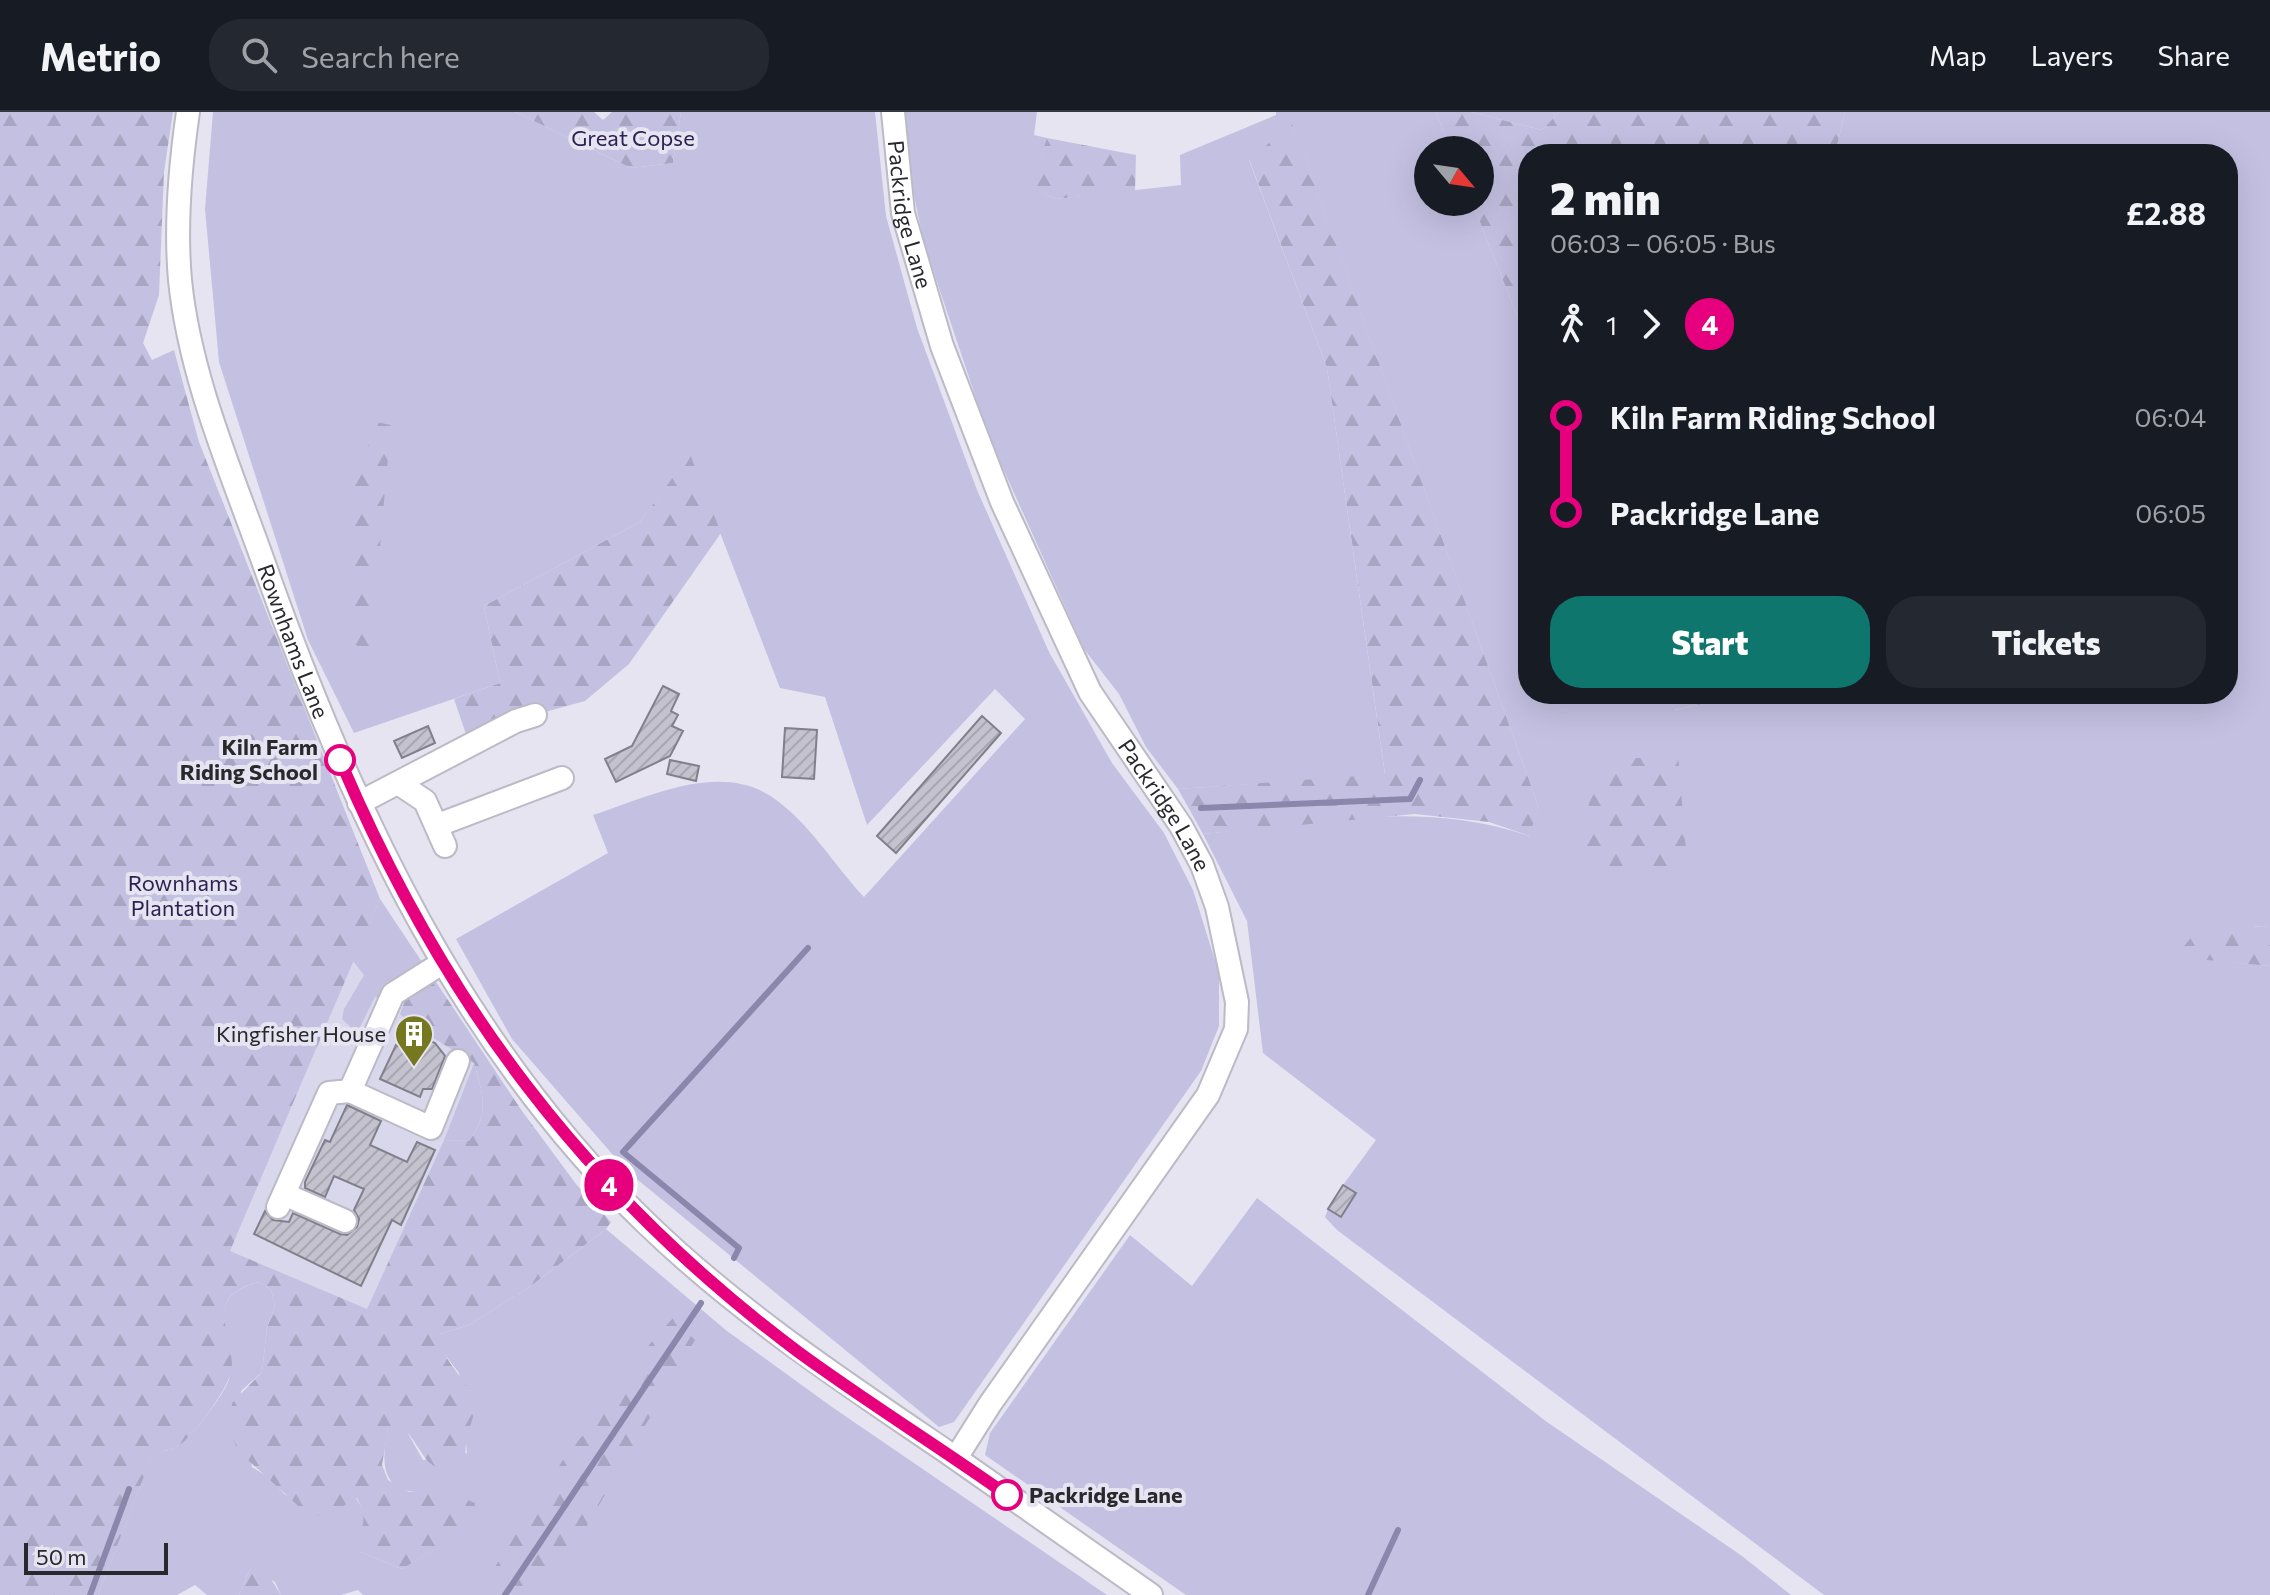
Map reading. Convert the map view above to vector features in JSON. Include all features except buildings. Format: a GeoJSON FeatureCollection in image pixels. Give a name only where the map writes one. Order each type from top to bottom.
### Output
{"type":"FeatureCollection","features":[{"type":"Feature","properties":{"kind":"street","name":"Rownhams Lane"},"geometry":{"type":"LineString","coordinates":[[188,112],[178,247],[180,283],[193,348],[312,695],[359,803],[442,963],[480,1025],[582,1156],[646,1223],[798,1351],[1151,1595]]}},
{"type":"Feature","properties":{"kind":"street","name":"Packridge Lane"},"geometry":{"type":"LineString","coordinates":[[893,112],[903,213],[921,285],[986,459],[1038,584],[1090,692],[1181,826],[1202,865],[1217,907],[1237,1002],[1236,1029],[1208,1095],[990,1404],[956,1458]]}},
{"type":"Feature","properties":{"kind":"street"},"geometry":{"type":"LineString","coordinates":[[359,803],[516,721],[535,715]]}},
{"type":"Feature","properties":{"kind":"street"},"geometry":{"type":"LineString","coordinates":[[438,825],[562,778]]}},
{"type":"Feature","properties":{"kind":"street"},"geometry":{"type":"LineString","coordinates":[[398,783],[425,801],[445,846]]}},
{"type":"Feature","properties":{"kind":"street"},"geometry":{"type":"LineString","coordinates":[[350,1091],[393,994],[442,963]]}},
{"type":"Feature","properties":{"kind":"street"},"geometry":{"type":"LineString","coordinates":[[345,1221],[281,1200],[329,1093],[350,1091],[431,1128],[458,1061]]}},
{"type":"Feature","properties":{"kind":"shaded area"},"geometry":{"type":"Polygon","coordinates":[[[380,899],[479,1050],[444,1140],[367,1310],[230,1251],[380,899]]]}},
{"type":"Feature","properties":{"kind":"green space","name":"Rownhams Plantation"},"geometry":{"type":"Polygon","coordinates":[[[0,112],[173,112],[164,172],[159,295],[143,343],[152,360],[174,350],[199,442],[380,899],[230,1251],[367,1309],[444,1140],[469,1141],[480,1122],[482,1094],[474,1063],[409,1023],[400,1014],[407,995],[434,979],[522,1111],[576,1184],[611,1222],[532,1285],[469,1325],[440,1334],[444,1354],[467,1387],[474,1407],[466,1439],[464,1468],[456,1474],[436,1467],[425,1458],[405,1430],[388,1430],[382,1465],[388,1480],[409,1492],[443,1490],[475,1503],[474,1516],[468,1529],[402,1569],[361,1552],[355,1539],[364,1519],[357,1498],[326,1516],[307,1514],[238,1451],[230,1431],[232,1403],[262,1372],[267,1328],[275,1306],[271,1290],[259,1282],[242,1288],[231,1296],[226,1305],[224,1316],[232,1367],[226,1386],[184,1442],[153,1453],[98,1595],[0,1595],[0,112]]]}},
{"type":"Feature","properties":{"kind":"green space"},"geometry":{"type":"Polygon","coordinates":[[[213,112],[515,112],[631,168],[673,163],[681,112],[875,112],[886,216],[917,328],[977,490],[1049,652],[1112,763],[1164,833],[1193,890],[1219,973],[1219,1026],[1201,1071],[954,1422],[939,1427],[627,1171],[512,1039],[456,939],[608,853],[593,815],[659,792],[706,782],[729,782],[751,787],[772,797],[798,819],[864,897],[1025,719],[995,689],[867,825],[825,697],[780,688],[690,455],[640,522],[484,606],[500,683],[354,733],[308,640],[219,362],[205,209],[213,112]]]}},
{"type":"Feature","properties":{"kind":"green space","name":"Great Copse"},"geometry":{"type":"Polygon","coordinates":[[[515,112],[594,112],[603,120],[612,112],[681,112],[673,163],[631,168],[515,112]]]}},
{"type":"Feature","properties":{"kind":"green space"},"geometry":{"type":"Polygon","coordinates":[[[905,112],[1037,112],[1034,135],[1047,138],[1031,185],[1055,199],[1181,185],[1180,155],[1276,115],[1276,112],[1436,112],[1445,136],[1414,136],[1414,216],[1478,216],[1518,318],[1518,704],[1672,704],[1675,710],[1702,704],[2238,704],[2238,144],[1837,144],[1845,112],[2270,112],[2270,926],[2256,926],[2175,956],[2270,966],[2270,1595],[1824,1595],[1337,1230],[1325,1217],[1328,1209],[1341,1217],[1356,1193],[1343,1185],[1376,1140],[1263,1053],[1247,921],[1203,834],[1326,820],[1409,816],[1490,825],[1529,836],[1538,805],[1293,125],[1249,160],[1327,368],[1385,775],[1178,789],[1146,747],[1119,694],[1084,649],[989,437],[924,243],[906,158],[905,112]]]}},
{"type":"Feature","properties":{"kind":"green space"},"geometry":{"type":"Polygon","coordinates":[[[1436,112],[1471,112],[1542,130],[1559,112],[1845,112],[1837,144],[1518,144],[1518,318],[1478,216],[1494,216],[1494,136],[1445,136],[1436,112]]]}},
{"type":"Feature","properties":{"kind":"green space"},"geometry":{"type":"Polygon","coordinates":[[[1471,112],[1559,112],[1542,130],[1471,112]]]}},
{"type":"Feature","properties":{"kind":"green space"},"geometry":{"type":"Polygon","coordinates":[[[1293,124],[1538,805],[1530,836],[1489,822],[1415,814],[1203,834],[1178,789],[1385,774],[1327,368],[1249,159],[1293,124]]]}},
{"type":"Feature","properties":{"kind":"green space"},"geometry":{"type":"Polygon","coordinates":[[[1047,138],[1136,155],[1135,191],[1055,199],[1030,185],[1047,138]]]}},
{"type":"Feature","properties":{"kind":"green space"},"geometry":{"type":"Polygon","coordinates":[[[376,422],[396,426],[388,457],[377,581],[376,646],[364,652],[355,644],[351,631],[348,503],[376,422]]]}},
{"type":"Feature","properties":{"kind":"green space"},"geometry":{"type":"Polygon","coordinates":[[[690,454],[721,533],[629,664],[585,701],[466,734],[454,699],[500,683],[484,606],[640,522],[690,454]]]}},
{"type":"Feature","properties":{"kind":"green space"},"geometry":{"type":"Polygon","coordinates":[[[1672,704],[1702,704],[1674,710],[1672,704]]]}},
{"type":"Feature","properties":{"kind":"green space"},"geometry":{"type":"Polygon","coordinates":[[[1678,755],[1688,874],[1618,873],[1579,860],[1591,792],[1612,760],[1678,755]]]}},
{"type":"Feature","properties":{"kind":"green space"},"geometry":{"type":"Polygon","coordinates":[[[380,899],[424,965],[384,1000],[375,997],[357,1033],[342,1019],[344,1009],[364,975],[353,961],[380,899]]]}},
{"type":"Feature","properties":{"kind":"green space"},"geometry":{"type":"Polygon","coordinates":[[[2270,926],[2270,966],[2175,957],[2199,928],[2270,926]]]}},
{"type":"Feature","properties":{"kind":"green space"},"geometry":{"type":"Polygon","coordinates":[[[474,1063],[482,1094],[480,1122],[469,1141],[444,1140],[474,1063]]]}},
{"type":"Feature","properties":{"kind":"green space"},"geometry":{"type":"Polygon","coordinates":[[[1257,1198],[1547,1422],[1742,1556],[1791,1595],[1186,1595],[985,1455],[990,1433],[1130,1235],[1192,1286],[1257,1198]]]}},
{"type":"Feature","properties":{"kind":"green space"},"geometry":{"type":"Polygon","coordinates":[[[606,1229],[727,1331],[832,1407],[1107,1595],[363,1595],[358,1590],[341,1595],[281,1595],[275,1582],[251,1567],[239,1595],[207,1595],[195,1585],[177,1595],[98,1595],[153,1452],[183,1443],[207,1415],[229,1379],[225,1309],[230,1298],[241,1289],[259,1282],[271,1290],[275,1306],[267,1328],[262,1372],[241,1391],[252,1467],[270,1478],[284,1494],[326,1515],[356,1498],[365,1513],[361,1552],[402,1569],[467,1529],[443,1490],[425,1492],[399,1488],[387,1473],[384,1461],[388,1429],[406,1430],[423,1460],[467,1453],[459,1373],[439,1347],[440,1334],[469,1325],[532,1285],[606,1229]]]}},
{"type":"Feature","properties":{"kind":"green space"},"geometry":{"type":"Polygon","coordinates":[[[673,1318],[695,1340],[585,1529],[524,1595],[503,1595],[493,1578],[495,1567],[568,1452],[630,1383],[649,1345],[673,1318]]]}},
{"type":"Feature","properties":{"kind":"green space"},"geometry":{"type":"Polygon","coordinates":[[[251,1567],[266,1571],[281,1595],[239,1595],[251,1567]]]}},
{"type":"Feature","properties":{"kind":"waterway"},"geometry":{"type":"LineString","coordinates":[[1201,808],[1410,799],[1420,780]]}},
{"type":"Feature","properties":{"kind":"waterway"},"geometry":{"type":"LineString","coordinates":[[734,1258],[739,1248],[623,1152],[808,948]]}},
{"type":"Feature","properties":{"kind":"waterway"},"geometry":{"type":"LineString","coordinates":[[505,1595],[701,1303]]}},
{"type":"Feature","properties":{"kind":"waterway"},"geometry":{"type":"LineString","coordinates":[[90,1595],[129,1489]]}},
{"type":"Feature","properties":{"kind":"waterway"},"geometry":{"type":"LineString","coordinates":[[1368,1595],[1398,1530]]}},
{"type":"Feature","properties":{"kind":"bus line","name":"4"},"geometry":{"type":"LineString","coordinates":[[340,760],[414,913],[447,971],[480,1025],[582,1156],[685,1259],[798,1351],[1007,1495]]}},
{"type":"Feature","properties":{"kind":"place","name":"Kiln Farm Riding School"},"geometry":{"type":"Point","coordinates":[340,760]}},
{"type":"Feature","properties":{"kind":"place","name":"Kingfisher House"},"geometry":{"type":"Point","coordinates":[414,1068]}},
{"type":"Feature","properties":{"kind":"place","name":"Packridge Lane"},"geometry":{"type":"Point","coordinates":[1007,1495]}}]}
